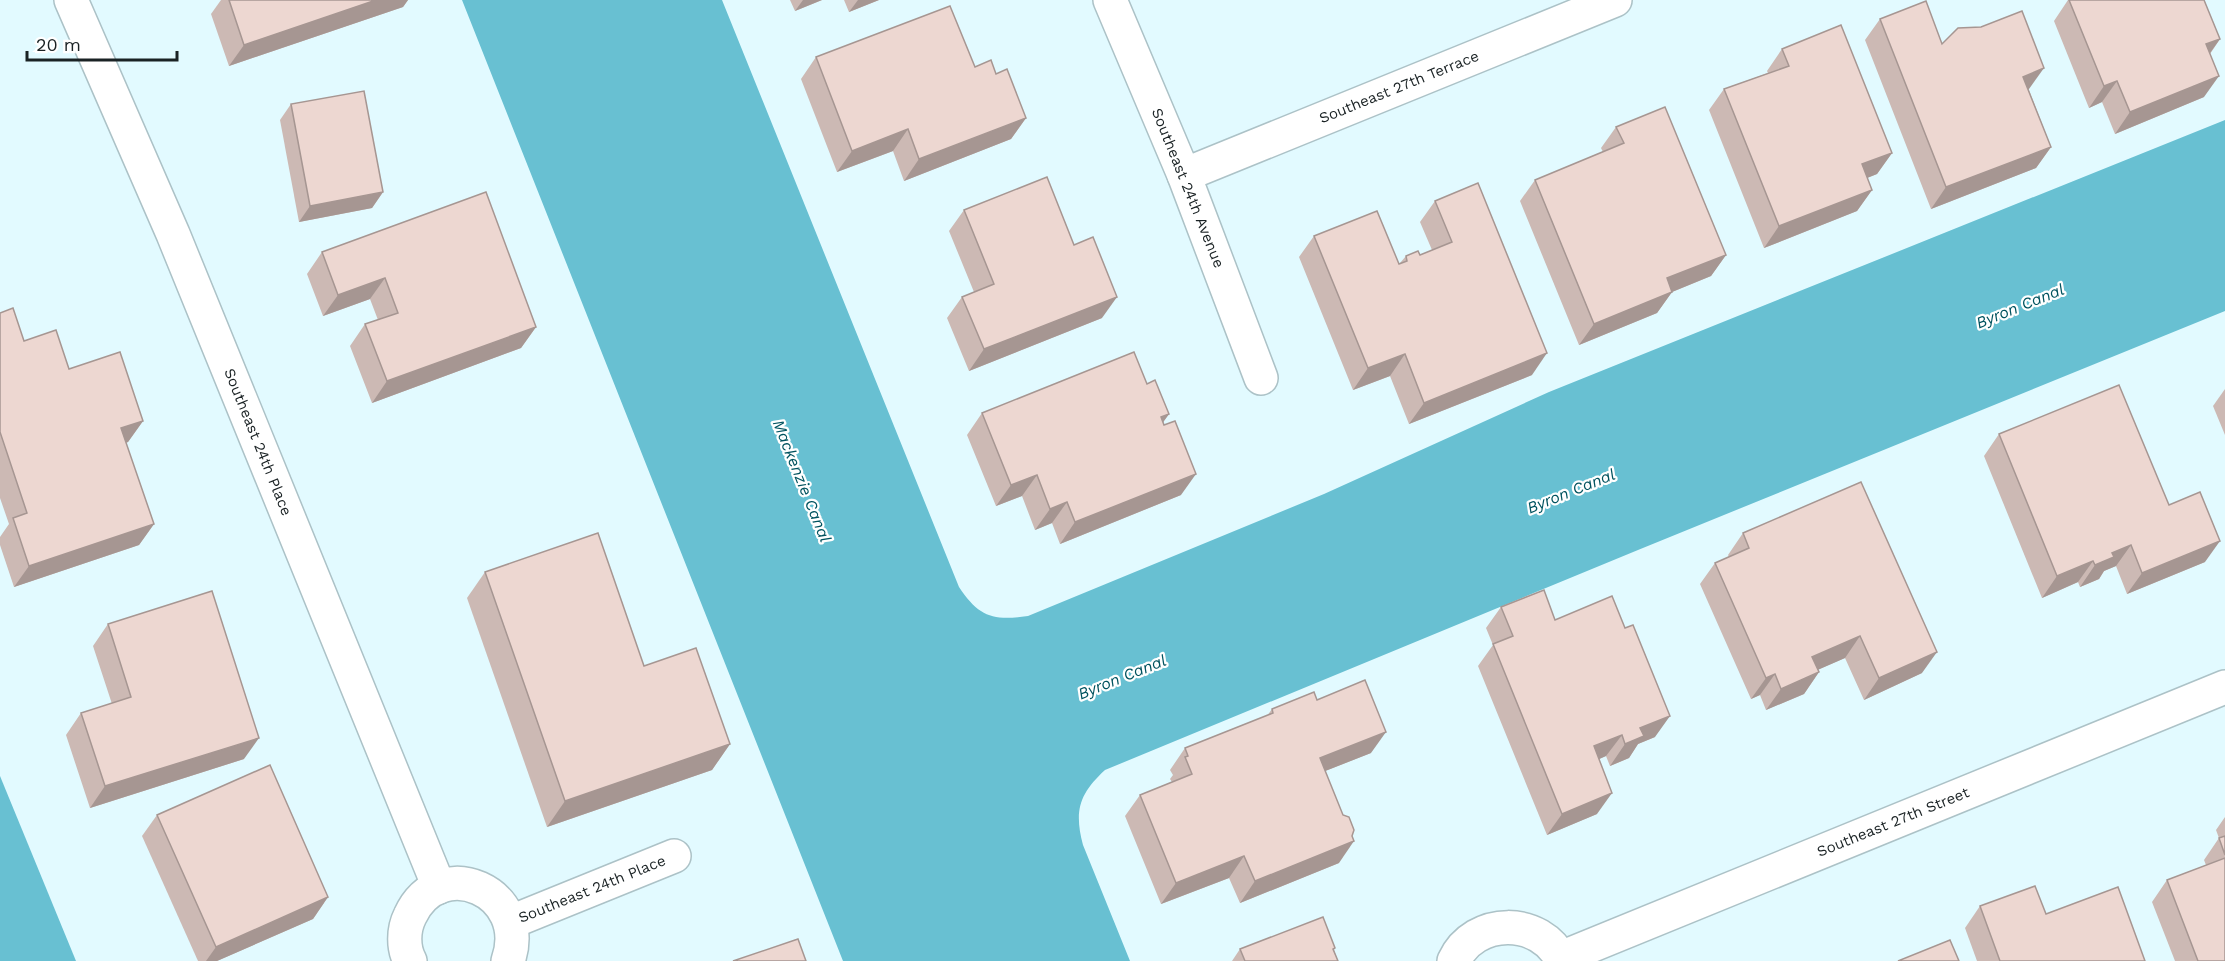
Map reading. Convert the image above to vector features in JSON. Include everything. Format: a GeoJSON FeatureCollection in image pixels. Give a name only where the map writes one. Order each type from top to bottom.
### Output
{"type":"FeatureCollection","features":[{"type":"Feature","properties":{"kind":"street","name":"Southeast 24th Place"},"geometry":{"type":"LineString","coordinates":[[70,0],[178,245],[439,887],[460,883],[477,886],[493,895],[505,909],[511,922],[513,943],[508,961]]}},
{"type":"Feature","properties":{"kind":"street","name":"Southeast 24th Avenue"},"geometry":{"type":"LineString","coordinates":[[1110,0],[1184,175],[1262,378]]}},
{"type":"Feature","properties":{"kind":"street","name":"Southeast 27th Terrace"},"geometry":{"type":"LineString","coordinates":[[1184,175],[1615,0]]}},
{"type":"Feature","properties":{"kind":"street","name":"Southeast 27th Street"},"geometry":{"type":"LineString","coordinates":[[1454,961],[1458,952],[1472,937],[1491,928],[1511,926],[1531,931],[1548,942],[1562,959],[2225,687]]}},
{"type":"Feature","properties":{"kind":"street","name":"Southeast 24th Place"},"geometry":{"type":"LineString","coordinates":[[511,922],[674,856]]}},
{"type":"Feature","properties":{"kind":"street"},"geometry":{"type":"LineString","coordinates":[[410,961],[405,940],[406,923],[414,906],[426,894],[439,887]]}},
{"type":"Feature","properties":{"kind":"water"},"geometry":{"type":"Polygon","coordinates":[[[462,0],[722,0],[959,587],[980,611],[996,617],[1028,616],[1324,494],[1549,392],[2225,120],[2225,311],[1105,770],[1084,795],[1079,813],[1080,833],[1130,961],[843,961],[462,0]]]}},
{"type":"Feature","properties":{"kind":"water"},"geometry":{"type":"Polygon","coordinates":[[[0,776],[76,961],[0,961],[0,776]]]}},
{"type":"Feature","properties":{"kind":"building"},"geometry":{"type":"Polygon","coordinates":[[[229,0],[376,0],[244,45],[229,0]]]}},
{"type":"Feature","properties":{"kind":"building"},"geometry":{"type":"Polygon","coordinates":[[[2069,0],[2204,0],[2220,39],[2206,44],[2219,76],[2130,112],[2117,81],[2104,86],[2069,0]]]}},
{"type":"Feature","properties":{"kind":"building"},"geometry":{"type":"Polygon","coordinates":[[[1926,1],[1942,44],[1958,28],[1981,27],[2022,11],[2044,68],[2023,77],[2051,147],[1946,187],[1880,19],[1926,1]]]}},
{"type":"Feature","properties":{"kind":"building"},"geometry":{"type":"Polygon","coordinates":[[[950,6],[975,67],[991,60],[996,74],[1007,69],[1026,118],[919,159],[908,129],[852,151],[816,57],[950,6]]]}},
{"type":"Feature","properties":{"kind":"building"},"geometry":{"type":"Polygon","coordinates":[[[1841,25],[1892,153],[1862,164],[1872,190],[1779,226],[1724,89],[1789,66],[1782,49],[1841,25]]]}},
{"type":"Feature","properties":{"kind":"building"},"geometry":{"type":"Polygon","coordinates":[[[364,91],[383,192],[310,206],[291,104],[364,91]]]}},
{"type":"Feature","properties":{"kind":"building"},"geometry":{"type":"Polygon","coordinates":[[[1665,107],[1726,255],[1667,278],[1672,292],[1594,324],[1535,180],[1624,143],[1616,127],[1665,107]]]}},
{"type":"Feature","properties":{"kind":"building"},"geometry":{"type":"Polygon","coordinates":[[[1047,177],[1074,245],[1093,237],[1117,297],[984,349],[962,297],[994,284],[964,210],[1047,177]]]}},
{"type":"Feature","properties":{"kind":"building"},"geometry":{"type":"Polygon","coordinates":[[[1478,183],[1547,353],[1424,403],[1405,354],[1368,368],[1314,236],[1377,211],[1399,264],[1407,261],[1406,256],[1418,251],[1420,255],[1452,242],[1435,201],[1478,183]]]}},
{"type":"Feature","properties":{"kind":"building"},"geometry":{"type":"Polygon","coordinates":[[[486,192],[536,327],[387,381],[365,324],[398,313],[385,278],[338,295],[322,252],[486,192]]]}},
{"type":"Feature","properties":{"kind":"building"},"geometry":{"type":"Polygon","coordinates":[[[13,308],[24,341],[56,330],[69,369],[120,352],[143,421],[121,428],[154,524],[29,566],[13,518],[27,513],[0,432],[0,313],[13,308]]]}},
{"type":"Feature","properties":{"kind":"building"},"geometry":{"type":"Polygon","coordinates":[[[1134,352],[1147,384],[1155,380],[1169,414],[1161,417],[1164,425],[1175,421],[1196,474],[1075,522],[1067,502],[1050,509],[1037,475],[1011,485],[982,413],[1134,352]]]}},
{"type":"Feature","properties":{"kind":"building"},"geometry":{"type":"Polygon","coordinates":[[[2119,385],[2169,505],[2200,492],[2220,541],[2142,573],[2131,545],[2112,553],[2114,557],[2095,565],[2093,561],[2057,576],[1999,434],[2119,385]]]}},
{"type":"Feature","properties":{"kind":"building"},"geometry":{"type":"Polygon","coordinates":[[[1861,482],[1937,652],[1879,678],[1860,636],[1812,657],[1819,672],[1781,689],[1775,674],[1766,678],[1715,563],[1749,548],[1743,533],[1861,482]]]}},
{"type":"Feature","properties":{"kind":"building"},"geometry":{"type":"Polygon","coordinates":[[[598,533],[644,666],[696,648],[730,744],[565,801],[485,572],[598,533]]]}},
{"type":"Feature","properties":{"kind":"building"},"geometry":{"type":"Polygon","coordinates":[[[1544,590],[1555,620],[1612,596],[1625,628],[1633,625],[1670,716],[1640,728],[1644,736],[1625,744],[1622,735],[1594,746],[1612,793],[1562,814],[1493,644],[1513,636],[1501,607],[1544,590]]]}},
{"type":"Feature","properties":{"kind":"building"},"geometry":{"type":"Polygon","coordinates":[[[212,591],[259,738],[105,786],[81,713],[131,697],[108,624],[212,591]]]}},
{"type":"Feature","properties":{"kind":"building"},"geometry":{"type":"Polygon","coordinates":[[[1365,680],[1386,732],[1320,758],[1343,815],[1349,817],[1354,830],[1352,836],[1354,841],[1255,881],[1244,856],[1176,883],[1140,795],[1192,774],[1185,757],[1188,756],[1185,748],[1273,713],[1272,709],[1314,692],[1317,700],[1365,680]]]}},
{"type":"Feature","properties":{"kind":"building"},"geometry":{"type":"Polygon","coordinates":[[[270,765],[328,897],[216,947],[157,815],[270,765]]]}},
{"type":"Feature","properties":{"kind":"building"},"geometry":{"type":"Polygon","coordinates":[[[2225,836],[2225,855],[2219,838],[2225,836]]]}},
{"type":"Feature","properties":{"kind":"building"},"geometry":{"type":"Polygon","coordinates":[[[2225,858],[2225,961],[2198,961],[2167,880],[2225,858]]]}},
{"type":"Feature","properties":{"kind":"building"},"geometry":{"type":"Polygon","coordinates":[[[2035,886],[2046,914],[2118,887],[2145,961],[2000,961],[1980,906],[2035,886]]]}},
{"type":"Feature","properties":{"kind":"building"},"geometry":{"type":"Polygon","coordinates":[[[1323,917],[1338,961],[1245,961],[1240,949],[1323,917]]]}},
{"type":"Feature","properties":{"kind":"building"},"geometry":{"type":"Polygon","coordinates":[[[798,939],[806,961],[733,961],[798,939]]]}},
{"type":"Feature","properties":{"kind":"building"},"geometry":{"type":"Polygon","coordinates":[[[1950,940],[1959,961],[1898,961],[1950,940]]]}},
{"type":"Feature","properties":{"kind":"water label","name":"Byron Canal"},"geometry":{"type":"Point","coordinates":[2020,306]}},
{"type":"Feature","properties":{"kind":"water label","name":"Mackenzie Canal"},"geometry":{"type":"Point","coordinates":[802,481]}},
{"type":"Feature","properties":{"kind":"water label","name":"Byron Canal"},"geometry":{"type":"Point","coordinates":[1571,491]}},
{"type":"Feature","properties":{"kind":"water label","name":"Byron Canal"},"geometry":{"type":"Point","coordinates":[1122,677]}}]}
